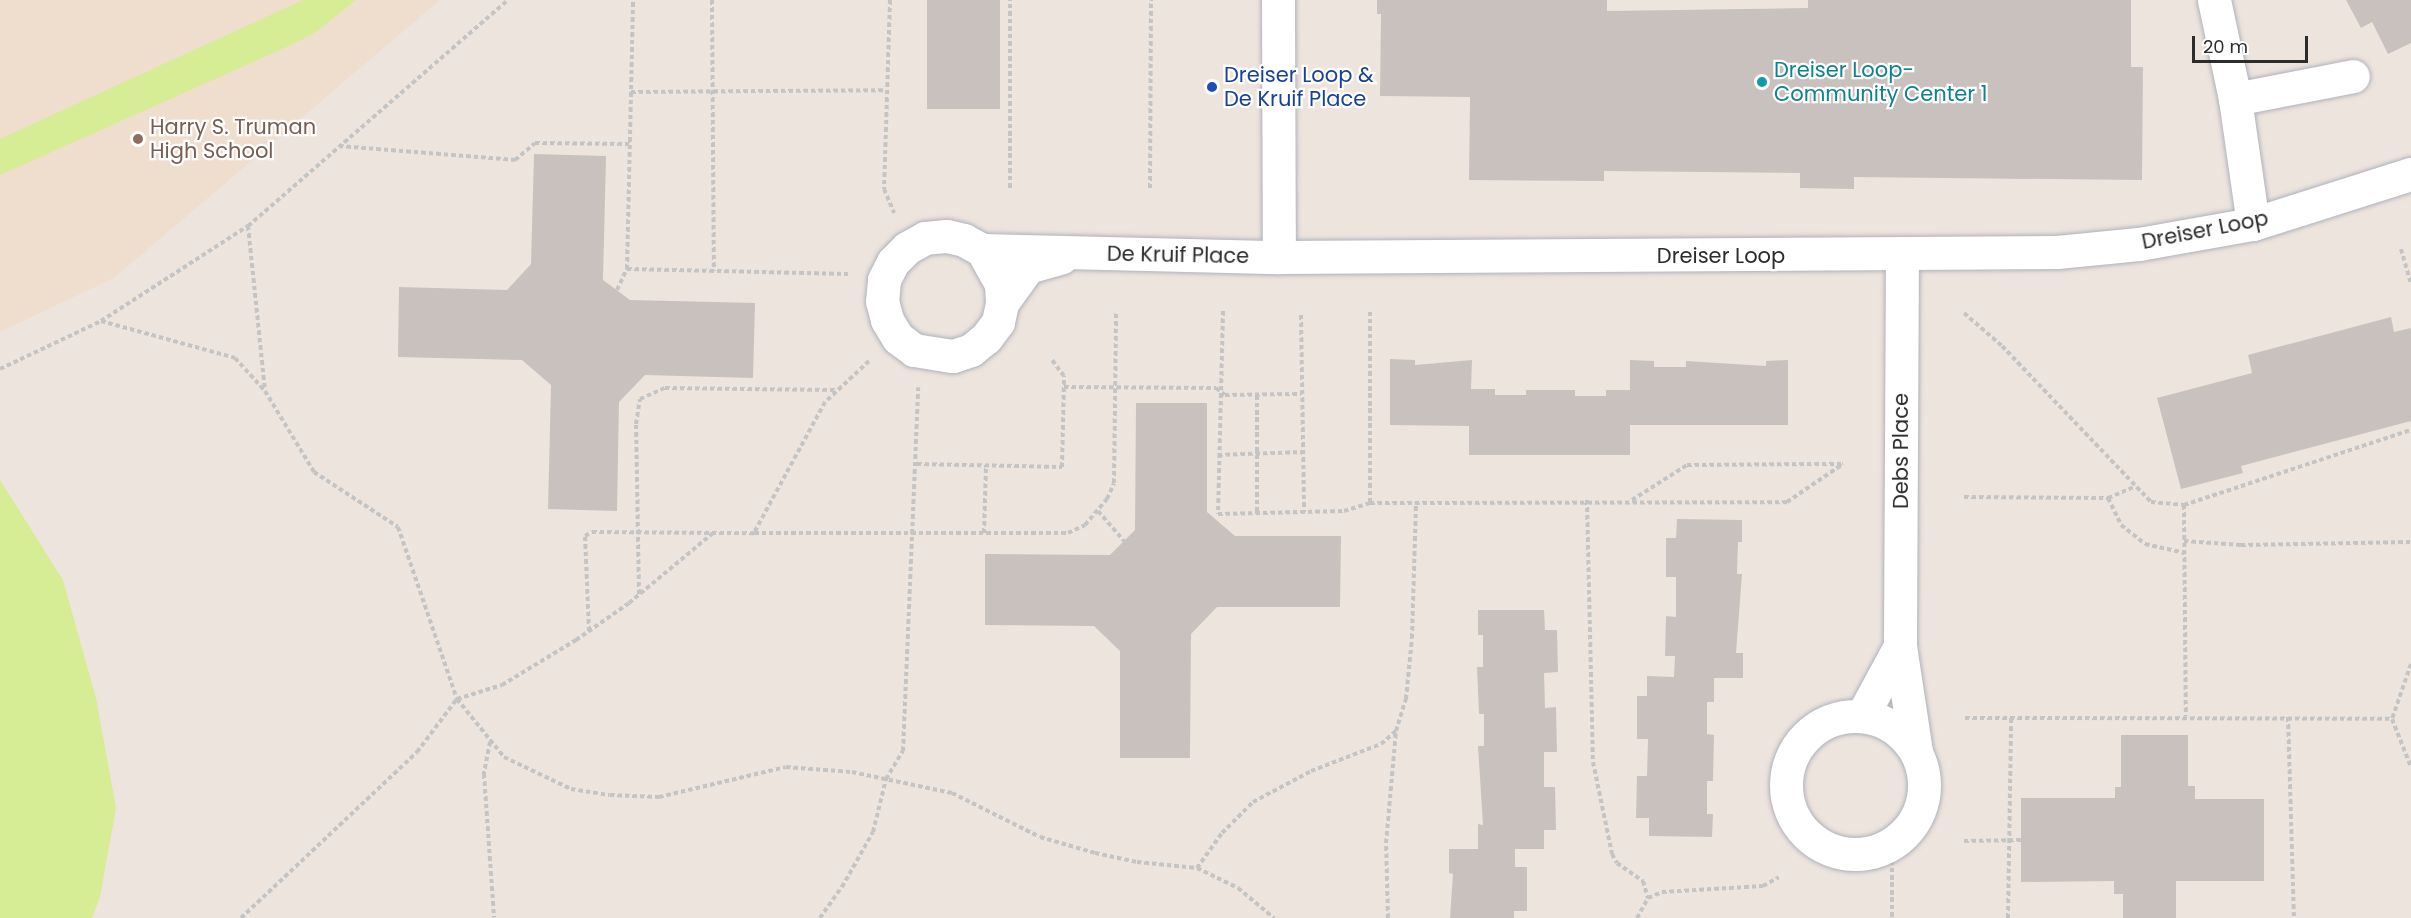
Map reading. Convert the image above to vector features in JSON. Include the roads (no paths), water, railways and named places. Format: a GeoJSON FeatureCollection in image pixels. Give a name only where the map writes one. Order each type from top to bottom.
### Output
{"type":"FeatureCollection","features":[{"type":"Feature","properties":{"kind":"street"},"geometry":{"type":"LineString","coordinates":[[1278,0],[1279,257]]}},
{"type":"Feature","properties":{"kind":"street"},"geometry":{"type":"LineString","coordinates":[[2214,0],[2235,99],[2253,224]]}},
{"type":"Feature","properties":{"kind":"street"},"geometry":{"type":"LineString","coordinates":[[2235,99],[2353,76]]}},
{"type":"Feature","properties":{"kind":"street","name":"Dreiser Loop"},"geometry":{"type":"LineString","coordinates":[[1279,257],[1902,255],[2057,252],[2127,246],[2253,224],[2411,174]]}},
{"type":"Feature","properties":{"kind":"street","name":"De Kruif Place"},"geometry":{"type":"LineString","coordinates":[[1078,252],[1028,267],[1002,303],[998,322],[971,350],[953,356],[906,344],[887,320],[882,301],[884,280],[893,262],[907,248],[925,238],[946,236],[964,240],[982,250],[1078,252],[1279,257]]}},
{"type":"Feature","properties":{"kind":"street"},"geometry":{"type":"LineString","coordinates":[[982,250],[1001,284],[1002,303]]}},
{"type":"Feature","properties":{"kind":"street","name":"Debs Place"},"geometry":{"type":"LineString","coordinates":[[1902,255],[1900,646],[1916,752],[1923,772],[1924,793],[1908,832],[1892,845],[1871,853],[1848,855],[1824,848],[1805,834],[1791,813],[1786,790],[1792,759],[1799,744],[1816,727],[1838,717],[1862,716],[1885,723],[1903,735],[1916,752]]}},
{"type":"Feature","properties":{"kind":"street","name":"Debs Place"},"geometry":{"type":"LineString","coordinates":[[1862,716],[1900,646]]}},
{"type":"Feature","properties":{"kind":"place","name":"Dreiser Loop- Community Center 1"},"geometry":{"type":"Point","coordinates":[1762,82]}},
{"type":"Feature","properties":{"kind":"place","name":"Dreiser Loop & De Kruif Place"},"geometry":{"type":"Point","coordinates":[1212,87]}},
{"type":"Feature","properties":{"kind":"place","name":"Harry S. Truman High School"},"geometry":{"type":"Point","coordinates":[138,139]}}]}
